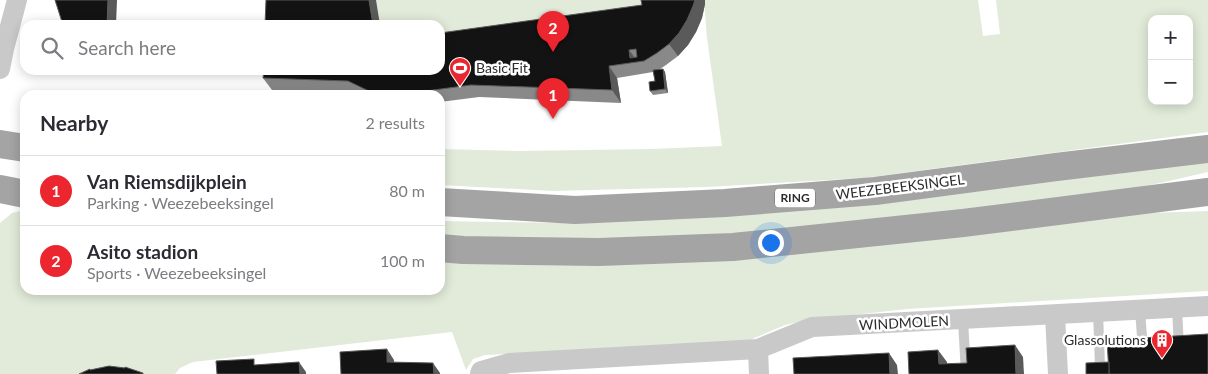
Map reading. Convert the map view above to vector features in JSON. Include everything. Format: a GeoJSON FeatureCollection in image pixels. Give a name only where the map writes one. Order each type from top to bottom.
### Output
{"type":"FeatureCollection","features":[{"type":"Feature","properties":{"kind":"main road"},"geometry":{"type":"LineString","coordinates":[[0,144],[20,147]]}},
{"type":"Feature","properties":{"kind":"main road","name":"WEEZEBEEKSINGEL"},"geometry":{"type":"LineString","coordinates":[[445,202],[575,210],[725,203],[875,191],[1208,149]]}},
{"type":"Feature","properties":{"kind":"main road"},"geometry":{"type":"LineString","coordinates":[[0,189],[20,193]]}},
{"type":"Feature","properties":{"kind":"main road"},"geometry":{"type":"LineString","coordinates":[[445,248],[599,252],[733,247],[962,223],[1208,192]]}},
{"type":"Feature","properties":{"kind":"street"},"geometry":{"type":"LineString","coordinates":[[0,69],[17,0]]}},
{"type":"Feature","properties":{"kind":"street","name":"WINDMOLEN"},"geometry":{"type":"LineString","coordinates":[[480,374],[481,371],[509,363],[758,349],[812,327],[1208,306]]}},
{"type":"Feature","properties":{"kind":"street"},"geometry":{"type":"LineString","coordinates":[[1055,315],[1058,374]]}},
{"type":"Feature","properties":{"kind":"street"},"geometry":{"type":"LineString","coordinates":[[758,349],[760,374]]}},
{"type":"Feature","properties":{"kind":"lane"},"geometry":{"type":"LineString","coordinates":[[1177,308],[1179,348]]}},
{"type":"Feature","properties":{"kind":"lane"},"geometry":{"type":"LineString","coordinates":[[1140,310],[1142,350]]}},
{"type":"Feature","properties":{"kind":"lane"},"geometry":{"type":"LineString","coordinates":[[1098,312],[1100,367]]}},
{"type":"Feature","properties":{"kind":"lane"},"geometry":{"type":"LineString","coordinates":[[963,320],[966,374]]}},
{"type":"Feature","properties":{"kind":"green space"},"geometry":{"type":"Polygon","coordinates":[[[331,0],[693,0],[404,90],[398,90],[430,75],[445,75],[445,20],[333,20],[331,0]]]}},
{"type":"Feature","properties":{"kind":"green space"},"geometry":{"type":"Polygon","coordinates":[[[704,0],[978,0],[983,36],[1000,34],[996,0],[1208,0],[1208,132],[864,178],[707,187],[553,191],[445,185],[445,149],[519,151],[722,146],[707,38],[704,0]]]}},
{"type":"Feature","properties":{"kind":"green space"},"geometry":{"type":"Polygon","coordinates":[[[1208,161],[1208,172],[1078,199],[849,226],[654,240],[445,238],[445,221],[561,223],[675,216],[1208,161]]]}},
{"type":"Feature","properties":{"kind":"green space"},"geometry":{"type":"Polygon","coordinates":[[[20,211],[20,295],[445,295],[445,259],[1122,214],[1208,211],[1208,291],[907,309],[808,320],[785,325],[745,342],[485,355],[473,359],[466,370],[452,332],[193,362],[180,368],[175,374],[0,374],[0,223],[12,213],[20,211]]]}},
{"type":"Feature","properties":{"kind":"building"},"geometry":{"type":"Polygon","coordinates":[[[55,0],[108,0],[107,20],[61,20],[55,0]]]}},
{"type":"Feature","properties":{"kind":"building"},"geometry":{"type":"Polygon","coordinates":[[[266,0],[369,0],[372,20],[265,20],[266,0]]]}},
{"type":"Feature","properties":{"kind":"building"},"geometry":{"type":"Polygon","coordinates":[[[641,0],[695,0],[687,20],[669,44],[644,61],[609,66],[612,90],[471,85],[434,90],[367,90],[348,81],[263,78],[263,75],[445,75],[445,32],[642,5],[641,0]],[[636,49],[629,50],[630,58],[637,57],[636,49]]]}},
{"type":"Feature","properties":{"kind":"building"},"geometry":{"type":"Polygon","coordinates":[[[663,69],[665,89],[650,91],[649,82],[655,81],[653,70],[663,69]]]}},
{"type":"Feature","properties":{"kind":"building","name":"Glassolutions"},"geometry":{"type":"Polygon","coordinates":[[[1208,334],[1208,374],[1109,374],[1107,340],[1208,334]]]}},
{"type":"Feature","properties":{"kind":"building"},"geometry":{"type":"Polygon","coordinates":[[[1015,345],[1016,374],[909,374],[908,352],[938,350],[939,364],[967,363],[966,348],[1015,345]]]}},
{"type":"Feature","properties":{"kind":"building"},"geometry":{"type":"Polygon","coordinates":[[[387,349],[387,362],[433,363],[434,374],[341,374],[340,352],[387,349]]]}},
{"type":"Feature","properties":{"kind":"building"},"geometry":{"type":"Polygon","coordinates":[[[889,353],[890,374],[794,374],[793,358],[889,353]]]}},
{"type":"Feature","properties":{"kind":"building"},"geometry":{"type":"Polygon","coordinates":[[[254,359],[254,365],[299,362],[300,374],[217,374],[216,361],[254,359]]]}},
{"type":"Feature","properties":{"kind":"building"},"geometry":{"type":"Polygon","coordinates":[[[1109,362],[1109,374],[1086,374],[1086,363],[1109,362]]]}},
{"type":"Feature","properties":{"kind":"building"},"geometry":{"type":"Polygon","coordinates":[[[109,366],[125,367],[143,374],[79,374],[90,369],[109,366]]]}},
{"type":"Feature","properties":{"kind":"place","name":"Asito stadion"},"geometry":{"type":"Point","coordinates":[553,52]}},
{"type":"Feature","properties":{"kind":"place","name":"Basic Fit"},"geometry":{"type":"Point","coordinates":[460,87]}},
{"type":"Feature","properties":{"kind":"place","name":"Van Riemsdijkplein"},"geometry":{"type":"Point","coordinates":[553,119]}},
{"type":"Feature","properties":{"kind":"place","name":"Glassolutions"},"geometry":{"type":"Point","coordinates":[1162,359]}}]}
